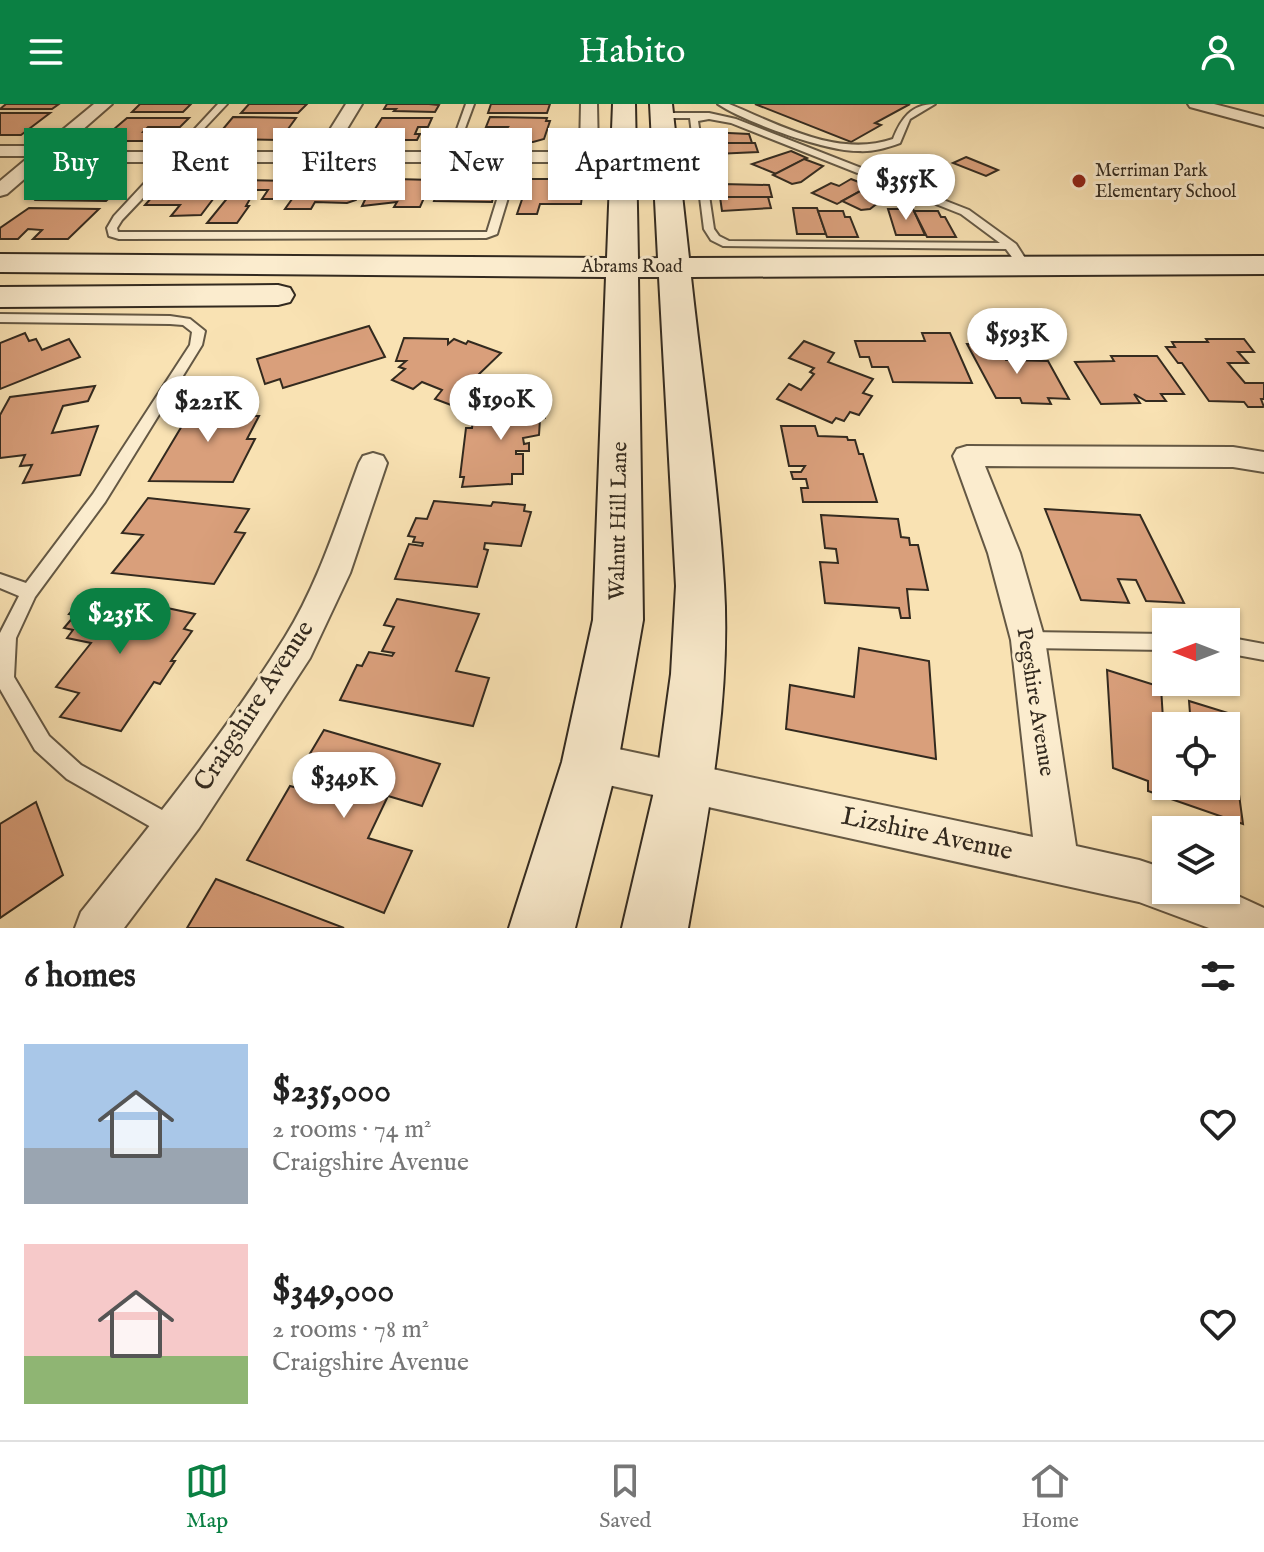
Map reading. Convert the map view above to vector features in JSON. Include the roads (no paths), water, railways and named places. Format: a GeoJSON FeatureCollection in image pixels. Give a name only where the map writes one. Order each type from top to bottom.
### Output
{"type":"FeatureCollection","features":[{"type":"Feature","properties":{"kind":"main road","name":"Walnut Hill Lane"},"geometry":{"type":"LineString","coordinates":[[542,928],[590,762],[618,620],[624,104]]}},
{"type":"Feature","properties":{"kind":"main road"},"geometry":{"type":"LineString","coordinates":[[655,928],[685,783],[697,674],[700,586],[662,110]]}},
{"type":"Feature","properties":{"kind":"main road","name":"Abrams Road"},"geometry":{"type":"LineString","coordinates":[[675,281],[1018,256],[1264,265]]}},
{"type":"Feature","properties":{"kind":"main road","name":"Abrams Road"},"geometry":{"type":"LineString","coordinates":[[0,263],[622,281]]}},
{"type":"Feature","properties":{"kind":"main road","name":"Abrams Road"},"geometry":{"type":"LineString","coordinates":[[0,297],[622,281],[1264,295]]}},
{"type":"Feature","properties":{"kind":"street"},"geometry":{"type":"LineString","coordinates":[[75,128],[104,104]]}},
{"type":"Feature","properties":{"kind":"street"},"geometry":{"type":"LineString","coordinates":[[339,128],[354,104]]}},
{"type":"Feature","properties":{"kind":"street"},"geometry":{"type":"LineString","coordinates":[[532,158],[567,157],[589,152],[589,104]]}},
{"type":"Feature","properties":{"kind":"street"},"geometry":{"type":"LineString","coordinates":[[1196,104],[1264,122]]}},
{"type":"Feature","properties":{"kind":"street"},"geometry":{"type":"LineString","coordinates":[[0,151],[24,153]]}},
{"type":"Feature","properties":{"kind":"street"},"geometry":{"type":"LineString","coordinates":[[0,190],[24,170]]}},
{"type":"Feature","properties":{"kind":"street","name":"Pegshire Avenue"},"geometry":{"type":"LineString","coordinates":[[1057,861],[1028,640],[1004,553],[967,456],[1233,457],[1264,462]]}},
{"type":"Feature","properties":{"kind":"street","name":"Craigshire Avenue"},"geometry":{"type":"LineString","coordinates":[[97,928],[173,829],[298,647],[334,573],[373,463]]}},
{"type":"Feature","properties":{"kind":"street","name":"Lizshire Avenue"},"geometry":{"type":"LineString","coordinates":[[590,762],[1139,881],[1213,907],[1258,928]]}},
{"type":"Feature","properties":{"kind":"lane"},"geometry":{"type":"LineString","coordinates":[[201,128],[223,104]]}},
{"type":"Feature","properties":{"kind":"lane"},"geometry":{"type":"LineString","coordinates":[[461,128],[470,104]]}},
{"type":"Feature","properties":{"kind":"lane"},"geometry":{"type":"LineString","coordinates":[[722,104],[830,145],[861,150],[888,146],[897,141],[906,118],[931,104]]}},
{"type":"Feature","properties":{"kind":"lane"},"geometry":{"type":"LineString","coordinates":[[662,110],[733,121],[965,212],[997,231],[1018,256]]}},
{"type":"Feature","properties":{"kind":"lane"},"geometry":{"type":"LineString","coordinates":[[698,116],[693,120],[709,229],[715,238],[727,244],[1018,256]]}},
{"type":"Feature","properties":{"kind":"lane"},"geometry":{"type":"LineString","coordinates":[[143,191],[118,218],[112,228],[113,234],[486,235],[492,234],[502,200]]}},
{"type":"Feature","properties":{"kind":"lane"},"geometry":{"type":"LineString","coordinates":[[0,318],[170,320],[186,322],[199,331],[196,345],[151,421],[29,592],[7,638],[4,678],[42,743],[74,772],[173,829]]}},
{"type":"Feature","properties":{"kind":"lane"},"geometry":{"type":"LineString","coordinates":[[0,581],[29,592]]}},
{"type":"Feature","properties":{"kind":"lane"},"geometry":{"type":"LineString","coordinates":[[1028,640],[1152,642]]}},
{"type":"Feature","properties":{"kind":"lane"},"geometry":{"type":"LineString","coordinates":[[1240,648],[1264,652]]}},
{"type":"Feature","properties":{"kind":"place","name":"Merriman Park Elementary School"},"geometry":{"type":"Point","coordinates":[1079,181]}}]}
